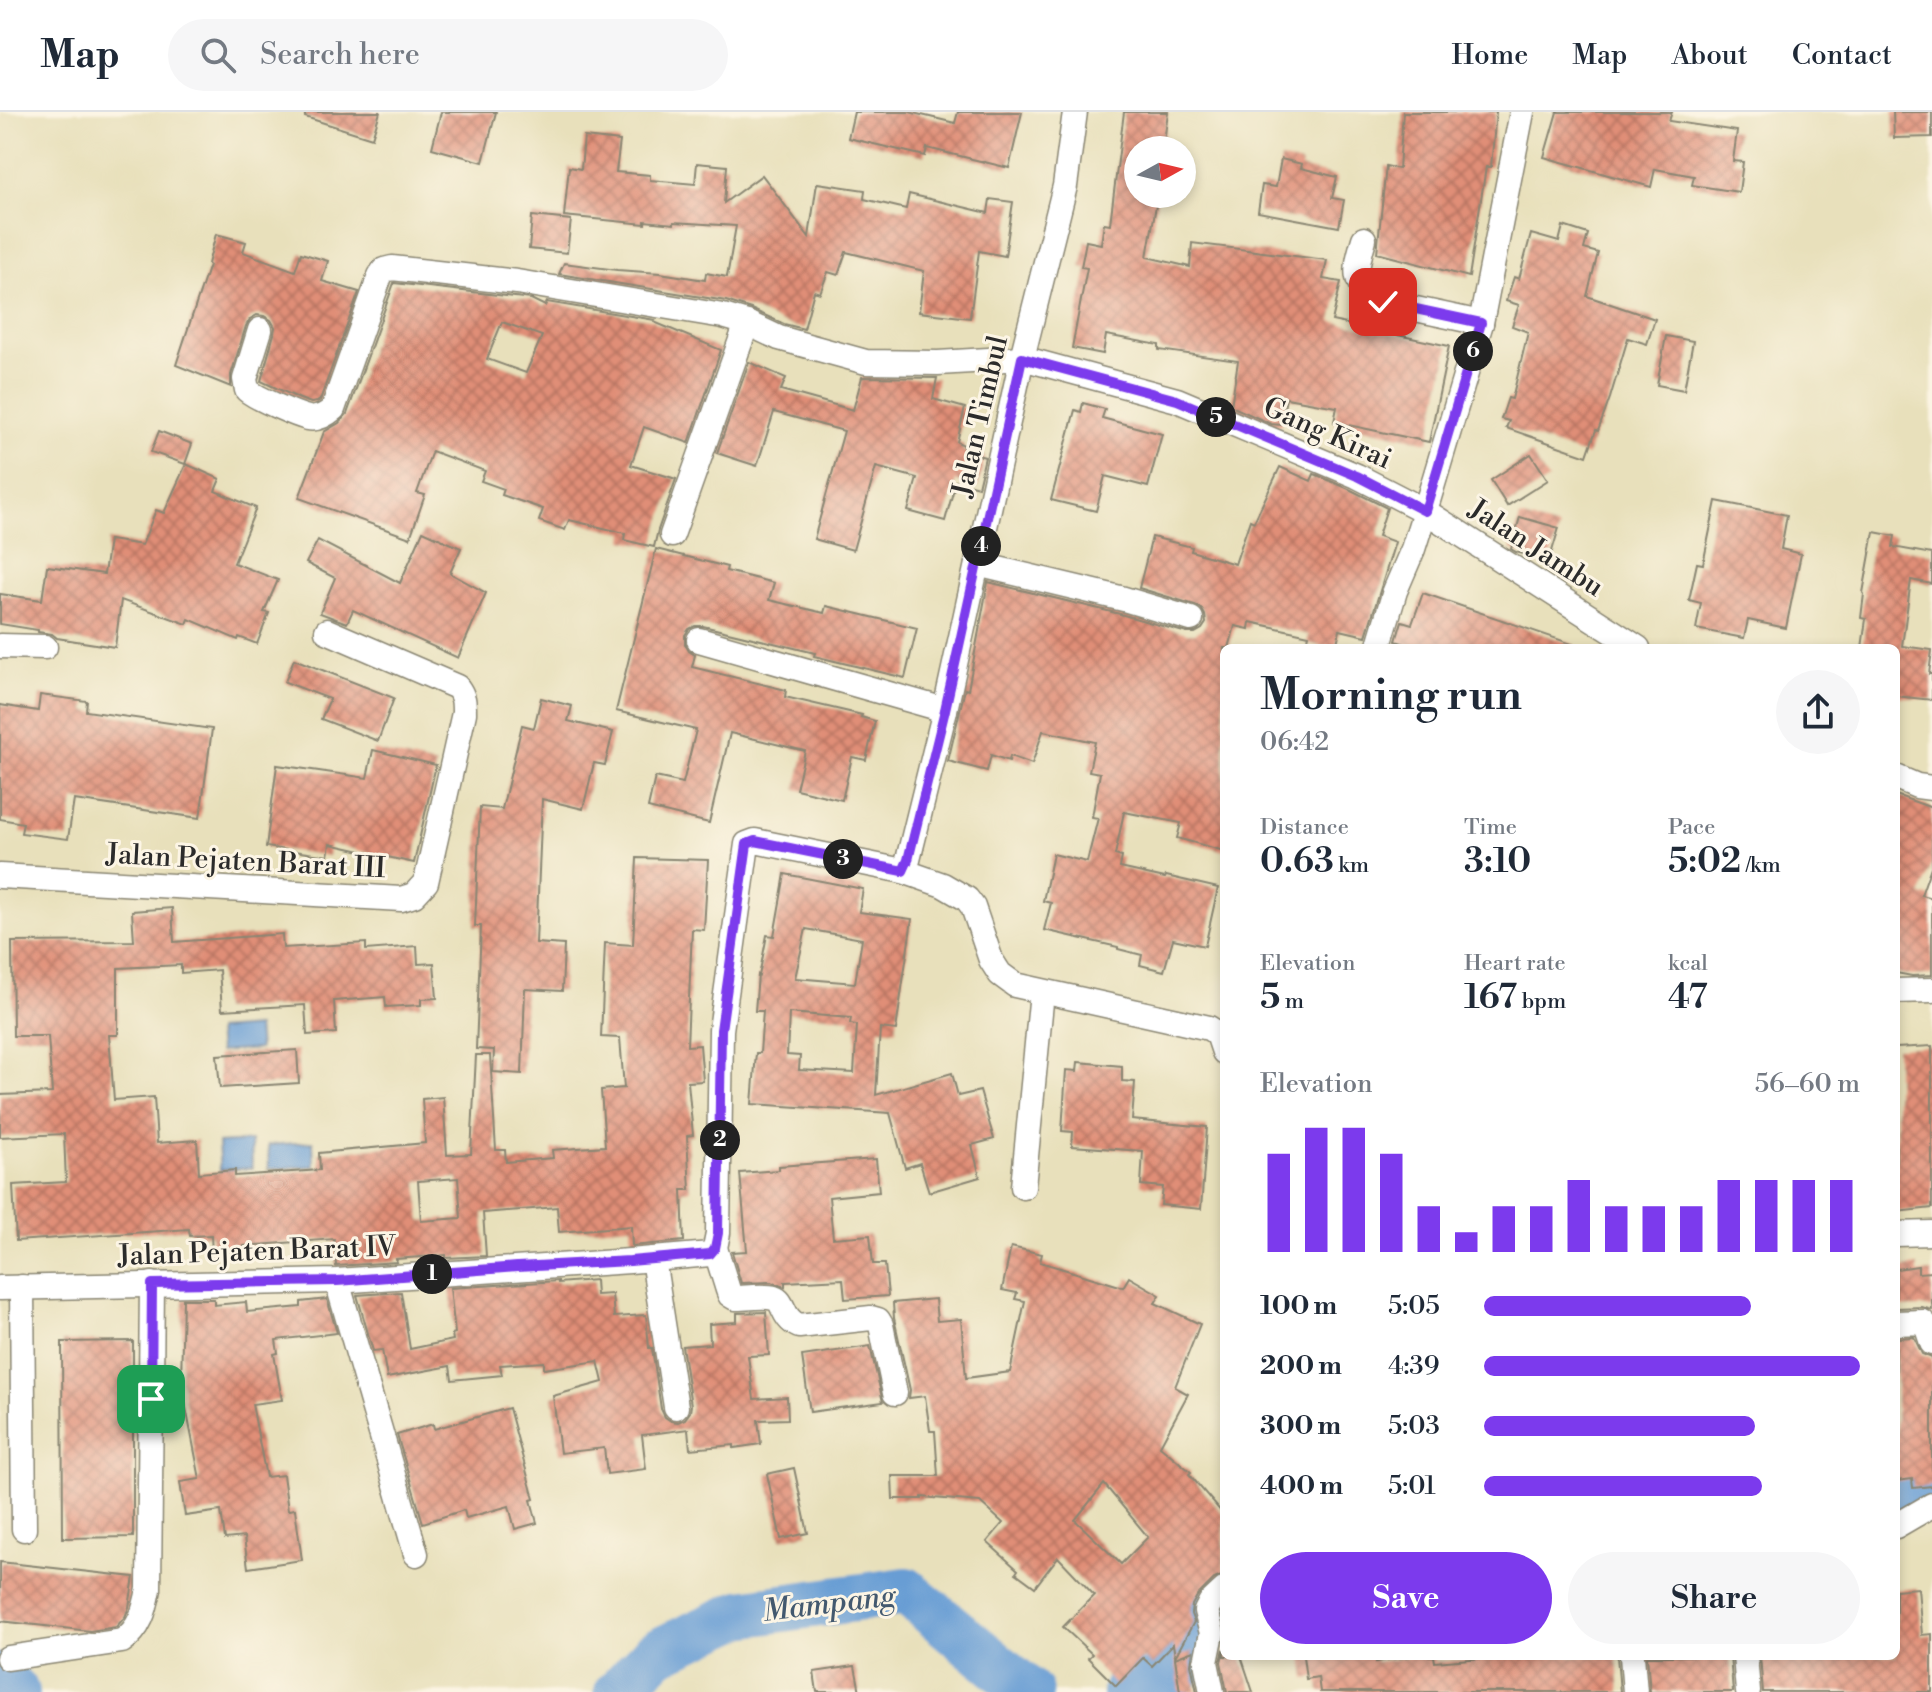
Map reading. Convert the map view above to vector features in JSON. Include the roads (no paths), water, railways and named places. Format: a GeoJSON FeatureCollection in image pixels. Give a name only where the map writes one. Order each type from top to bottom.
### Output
{"type":"FeatureCollection","features":[{"type":"Feature","properties":{"kind":"street","name":"Jalan Timbul"},"geometry":{"type":"LineString","coordinates":[[903,871],[945,710],[1022,358],[1065,186],[1075,112]]}},
{"type":"Feature","properties":{"kind":"street","name":"Jalan Jambu"},"geometry":{"type":"LineString","coordinates":[[1522,112],[1481,323],[1425,511],[1632,644]]}},
{"type":"Feature","properties":{"kind":"street"},"geometry":{"type":"LineString","coordinates":[[1364,239],[1356,268],[1358,283],[1369,295],[1383,302],[1481,323]]}},
{"type":"Feature","properties":{"kind":"street","name":"Gang Kirai"},"geometry":{"type":"LineString","coordinates":[[260,330],[245,379],[247,390],[309,418],[330,413],[333,409],[380,276],[384,270],[392,268],[517,282],[723,316],[779,338],[866,362],[938,363],[1022,358],[1177,400],[1357,476],[1425,511]]}},
{"type":"Feature","properties":{"kind":"street"},"geometry":{"type":"LineString","coordinates":[[672,535],[747,323]]}},
{"type":"Feature","properties":{"kind":"street"},"geometry":{"type":"LineString","coordinates":[[1379,644],[1425,511]]}},
{"type":"Feature","properties":{"kind":"street"},"geometry":{"type":"LineString","coordinates":[[977,564],[1124,599],[1191,619]]}},
{"type":"Feature","properties":{"kind":"street","name":"Jalan Pejaten Barat III"},"geometry":{"type":"LineString","coordinates":[[0,876],[401,899],[414,895],[426,882],[464,713],[464,700],[457,687],[327,631]]}},
{"type":"Feature","properties":{"kind":"street"},"geometry":{"type":"LineString","coordinates":[[699,640],[945,710]]}},
{"type":"Feature","properties":{"kind":"street"},"geometry":{"type":"LineString","coordinates":[[0,646],[45,647]]}},
{"type":"Feature","properties":{"kind":"street"},"geometry":{"type":"LineString","coordinates":[[1900,779],[1932,788]]}},
{"type":"Feature","properties":{"kind":"street"},"geometry":{"type":"LineString","coordinates":[[895,1393],[878,1320],[871,1318],[799,1326],[791,1323],[785,1317],[781,1303],[774,1298],[735,1298],[730,1295],[715,1248],[718,1233],[721,1030],[747,844],[755,841],[903,871],[943,885],[967,899],[973,907],[991,960],[1000,974],[1015,985],[1209,1028],[1218,1034],[1220,1040]]}},
{"type":"Feature","properties":{"kind":"street"},"geometry":{"type":"LineString","coordinates":[[1900,991],[1932,990]]}},
{"type":"Feature","properties":{"kind":"street"},"geometry":{"type":"LineString","coordinates":[[1023,1187],[1042,992]]}},
{"type":"Feature","properties":{"kind":"street"},"geometry":{"type":"LineString","coordinates":[[1900,1234],[1932,1233]]}},
{"type":"Feature","properties":{"kind":"street","name":"Jalan Pejaten Barat IV"},"geometry":{"type":"LineString","coordinates":[[11,1288],[337,1281],[706,1255],[715,1248]]}},
{"type":"Feature","properties":{"kind":"street"},"geometry":{"type":"LineString","coordinates":[[653,1259],[676,1407]]}},
{"type":"Feature","properties":{"kind":"street"},"geometry":{"type":"LineString","coordinates":[[337,1281],[416,1554]]}},
{"type":"Feature","properties":{"kind":"street"},"geometry":{"type":"LineString","coordinates":[[8,1658],[122,1641],[130,1636],[144,1614],[149,1589],[152,1284]]}},
{"type":"Feature","properties":{"kind":"street"},"geometry":{"type":"LineString","coordinates":[[11,1288],[24,1529]]}},
{"type":"Feature","properties":{"kind":"street"},"geometry":{"type":"LineString","coordinates":[[1900,1323],[1925,1323],[1932,1343]]}},
{"type":"Feature","properties":{"kind":"street"},"geometry":{"type":"LineString","coordinates":[[1900,1524],[1932,1505]]}},
{"type":"Feature","properties":{"kind":"street"},"geometry":{"type":"LineString","coordinates":[[1212,1692],[1206,1662],[1210,1603],[1220,1594]]}},
{"type":"Feature","properties":{"kind":"street"},"geometry":{"type":"LineString","coordinates":[[1632,1660],[1635,1692]]}},
{"type":"Feature","properties":{"kind":"street"},"geometry":{"type":"LineString","coordinates":[[1745,1660],[1748,1692]]}},
{"type":"Feature","properties":{"kind":"water"},"geometry":{"type":"Polygon","coordinates":[[[257,1027],[259,1049],[219,1052],[217,1030],[257,1027]]]}},
{"type":"Feature","properties":{"kind":"water"},"geometry":{"type":"Polygon","coordinates":[[[251,1141],[252,1168],[220,1170],[218,1143],[251,1141]]]}},
{"type":"Feature","properties":{"kind":"water"},"geometry":{"type":"Polygon","coordinates":[[[313,1142],[314,1166],[269,1169],[268,1145],[313,1142]]]}},
{"type":"Feature","properties":{"kind":"waterway","name":"Mampang"},"geometry":{"type":"LineString","coordinates":[[1900,1487],[1932,1489]]}},
{"type":"Feature","properties":{"kind":"waterway","name":"Mampang"},"geometry":{"type":"LineString","coordinates":[[618,1692],[656,1653],[740,1614],[906,1591],[1029,1692]]}},
{"type":"Feature","properties":{"kind":"waterway","name":"Mampang"},"geometry":{"type":"LineString","coordinates":[[1126,1692],[1177,1672],[1220,1604]]}},
{"type":"Feature","properties":{"kind":"waterway","name":"Mampang"},"geometry":{"type":"LineString","coordinates":[[0,1677],[15,1692]]}}]}
